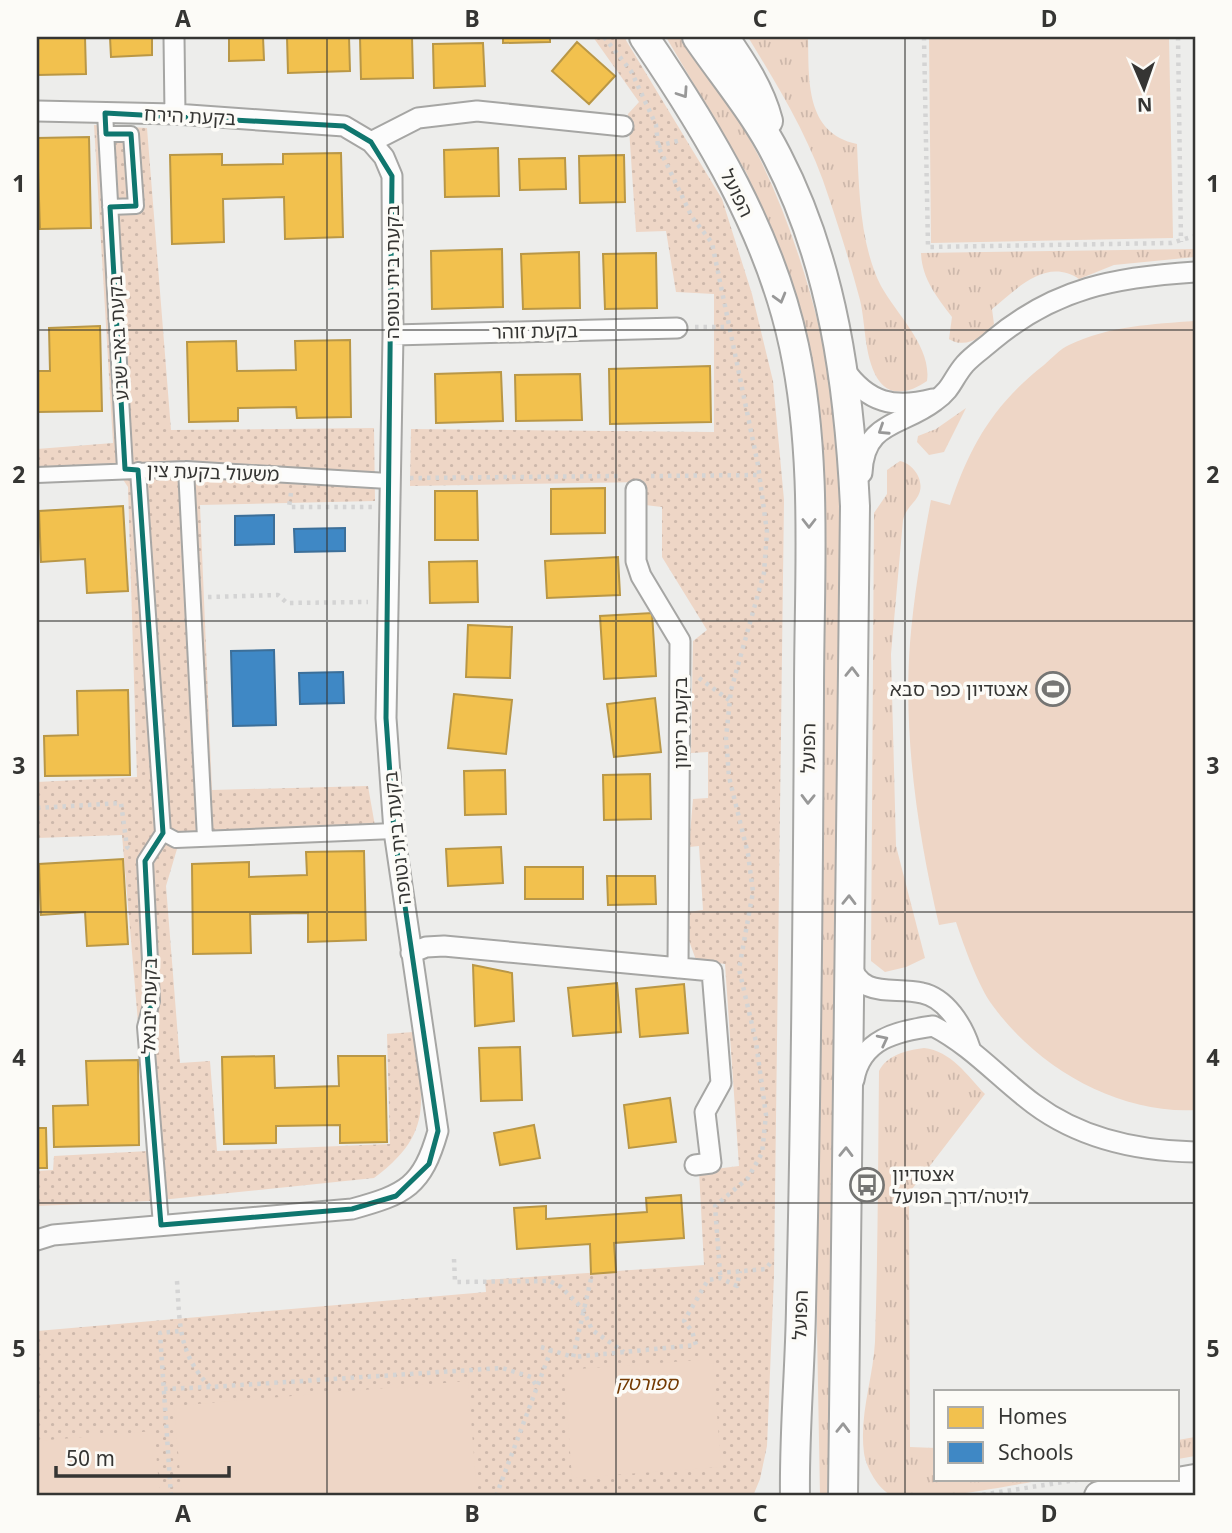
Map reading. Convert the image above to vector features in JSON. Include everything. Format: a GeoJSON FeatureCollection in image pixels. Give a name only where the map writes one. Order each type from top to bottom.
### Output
{"type":"FeatureCollection","features":[{"type":"Feature","properties":{"kind":"main road","name":"הפועל"},"geometry":{"type":"LineString","coordinates":[[644,37],[694,110],[768,257],[794,347],[804,427],[809,496],[808,717],[801,1312],[794,1457],[795,1496]]}},
{"type":"Feature","properties":{"kind":"main road"},"geometry":{"type":"LineString","coordinates":[[697,37],[776,154]]}},
{"type":"Feature","properties":{"kind":"main road"},"geometry":{"type":"LineString","coordinates":[[724,37],[743,64],[764,105],[776,154],[806,223],[835,319],[851,420],[855,506],[843,1496]]}},
{"type":"Feature","properties":{"kind":"main road"},"geometry":{"type":"LineString","coordinates":[[777,1496],[794,1457]]}},
{"type":"Feature","properties":{"kind":"main road"},"geometry":{"type":"LineString","coordinates":[[842,1465],[864,1496]]}},
{"type":"Feature","properties":{"kind":"main road"},"geometry":{"type":"LineString","coordinates":[[1099,1496],[1195,1479]]}},
{"type":"Feature","properties":{"kind":"street"},"geometry":{"type":"LineString","coordinates":[[174,37],[175,114]]}},
{"type":"Feature","properties":{"kind":"street","name":"בקעת הירח"},"geometry":{"type":"LineString","coordinates":[[37,111],[175,114],[344,126]]}},
{"type":"Feature","properties":{"kind":"street"},"geometry":{"type":"LineString","coordinates":[[371,142],[418,118],[477,111],[623,125]]}},
{"type":"Feature","properties":{"kind":"street","name":"בקעת באר שבע"},"geometry":{"type":"LineString","coordinates":[[105,113],[131,470]]}},
{"type":"Feature","properties":{"kind":"street","name":"בקעת בית נטופה"},"geometry":{"type":"LineString","coordinates":[[38,1239],[161,1225],[352,1209],[396,1196],[429,1164],[438,1131],[394,831],[386,718],[388,481],[393,334],[392,176],[384,157],[371,142],[344,126]]}},
{"type":"Feature","properties":{"kind":"street"},"geometry":{"type":"LineString","coordinates":[[106,134],[131,134],[136,206],[110,207]]}},
{"type":"Feature","properties":{"kind":"street"},"geometry":{"type":"LineString","coordinates":[[855,506],[867,443],[885,426],[920,413],[941,397],[952,387],[964,365],[1034,310],[1064,295],[1101,284],[1195,272]]}},
{"type":"Feature","properties":{"kind":"street","name":"בקעת זוהר"},"geometry":{"type":"LineString","coordinates":[[393,334],[677,328]]}},
{"type":"Feature","properties":{"kind":"street"},"geometry":{"type":"LineString","coordinates":[[844,369],[857,388],[891,403],[941,397]]}},
{"type":"Feature","properties":{"kind":"street"},"geometry":{"type":"LineString","coordinates":[[186,469],[205,838]]}},
{"type":"Feature","properties":{"kind":"street","name":"משעול בקעת צין"},"geometry":{"type":"LineString","coordinates":[[37,475],[186,469],[388,481]]}},
{"type":"Feature","properties":{"kind":"street"},"geometry":{"type":"LineString","coordinates":[[131,470],[163,833],[145,861]]}},
{"type":"Feature","properties":{"kind":"street","name":"בקעת רימון"},"geometry":{"type":"LineString","coordinates":[[640,481],[636,561],[641,576],[680,640],[678,968]]}},
{"type":"Feature","properties":{"kind":"street"},"geometry":{"type":"LineString","coordinates":[[163,833],[176,839],[394,831]]}},
{"type":"Feature","properties":{"kind":"street","name":"בקעת יבנאל"},"geometry":{"type":"LineString","coordinates":[[145,861],[152,1001],[145,1027],[161,1225]]}},
{"type":"Feature","properties":{"kind":"street"},"geometry":{"type":"LineString","coordinates":[[411,953],[426,947],[444,946],[712,971],[721,1083],[705,1112],[711,1163],[695,1165]]}},
{"type":"Feature","properties":{"kind":"street"},"geometry":{"type":"LineString","coordinates":[[848,956],[853,973],[871,989],[922,993],[937,999],[964,1030],[970,1048]]}},
{"type":"Feature","properties":{"kind":"street"},"geometry":{"type":"LineString","coordinates":[[847,1119],[856,1065],[866,1049],[883,1038],[933,1026],[970,1048],[1034,1104],[1068,1124],[1102,1139],[1130,1147],[1195,1152]]}},
{"type":"Feature","properties":{"kind":"path"},"geometry":{"type":"LineString","coordinates":[[604,37],[631,71],[656,125],[658,146],[692,217],[712,243],[759,475],[767,532],[764,573],[729,700],[726,738],[729,777],[748,854],[753,892],[739,969],[756,1042],[766,1115],[762,1153],[748,1178],[715,1206],[720,1273],[766,1269],[773,1259]]}},
{"type":"Feature","properties":{"kind":"path"},"geometry":{"type":"LineString","coordinates":[[924,37],[928,247],[1181,242],[1195,236]]}},
{"type":"Feature","properties":{"kind":"path"},"geometry":{"type":"LineString","coordinates":[[1178,37],[1181,242]]}},
{"type":"Feature","properties":{"kind":"path"},"geometry":{"type":"LineString","coordinates":[[677,328],[729,327]]}},
{"type":"Feature","properties":{"kind":"path"},"geometry":{"type":"LineString","coordinates":[[388,481],[417,477],[640,481],[759,475]]}},
{"type":"Feature","properties":{"kind":"path"},"geometry":{"type":"LineString","coordinates":[[289,507],[372,506],[372,520]]}},
{"type":"Feature","properties":{"kind":"path"},"geometry":{"type":"LineString","coordinates":[[193,597],[278,595],[287,603],[372,602]]}},
{"type":"Feature","properties":{"kind":"path"},"geometry":{"type":"LineString","coordinates":[[680,663],[729,700]]}},
{"type":"Feature","properties":{"kind":"path"},"geometry":{"type":"LineString","coordinates":[[37,808],[121,803],[127,847],[145,861]]}},
{"type":"Feature","properties":{"kind":"path"},"geometry":{"type":"LineString","coordinates":[[454,1259],[455,1282],[550,1281],[561,1287],[583,1309],[592,1330],[625,1353]]}},
{"type":"Feature","properties":{"kind":"path"},"geometry":{"type":"LineString","coordinates":[[541,1347],[573,1357],[696,1345],[692,1331],[684,1321],[696,1300],[708,1280],[720,1278],[737,1286],[740,1271]]}},
{"type":"Feature","properties":{"kind":"path"},"geometry":{"type":"LineString","coordinates":[[573,1357],[591,1279]]}},
{"type":"Feature","properties":{"kind":"path"},"geometry":{"type":"LineString","coordinates":[[177,1281],[184,1348],[193,1369],[210,1387]]}},
{"type":"Feature","properties":{"kind":"path"},"geometry":{"type":"LineString","coordinates":[[171,1496],[160,1333],[181,1331]]}},
{"type":"Feature","properties":{"kind":"path"},"geometry":{"type":"LineString","coordinates":[[496,1496],[551,1350]]}},
{"type":"Feature","properties":{"kind":"path"},"geometry":{"type":"LineString","coordinates":[[164,1389],[502,1368],[531,1377],[537,1387]]}},
{"type":"Feature","properties":{"kind":"path"},"geometry":{"type":"LineString","coordinates":[[974,1496],[1078,1480]]}},
{"type":"Feature","properties":{"kind":"highlighted area"},"geometry":{"type":"Polygon","coordinates":[[[105,113],[344,126],[371,142],[392,176],[386,718],[394,831],[438,1131],[429,1164],[396,1196],[352,1209],[161,1225],[145,1027],[152,1001],[145,861],[163,833],[138,470],[125,469],[110,207],[136,206],[131,134],[106,134],[105,113]]]}},
{"type":"Feature","properties":{"kind":"green space","name":"ספורטק"},"geometry":{"type":"Polygon","coordinates":[[[593,37],[624,37],[722,199],[752,294],[773,381],[784,500],[774,1275],[767,1446],[760,1479],[753,1496],[37,1496],[37,1331],[486,1292],[485,1280],[704,1265],[699,1171],[739,1166],[725,964],[696,960],[688,938],[687,912],[703,910],[699,846],[689,847],[693,799],[708,798],[708,752],[691,753],[693,641],[707,630],[662,557],[662,507],[645,505],[645,482],[410,486],[411,429],[714,432],[714,294],[676,292],[666,231],[636,232],[628,114],[639,102],[593,37]]]}},
{"type":"Feature","properties":{"kind":"green space"},"geometry":{"type":"Polygon","coordinates":[[[666,37],[685,37],[741,125],[772,186],[808,284],[825,352],[839,433],[841,527],[831,1496],[820,1496],[815,1220],[820,746],[779,256],[747,174],[666,37]]]}},
{"type":"Feature","properties":{"kind":"green space"},"geometry":{"type":"Polygon","coordinates":[[[748,37],[808,37],[810,87],[819,117],[828,129],[840,138],[857,144],[862,217],[874,270],[924,356],[927,381],[915,388],[890,390],[880,382],[875,373],[868,353],[860,300],[822,177],[793,115],[748,37]]]}},
{"type":"Feature","properties":{"kind":"green space"},"geometry":{"type":"Polygon","coordinates":[[[929,37],[1169,37],[1173,238],[931,243],[929,37]]]}},
{"type":"Feature","properties":{"kind":"green space"},"geometry":{"type":"Polygon","coordinates":[[[94,125],[147,128],[171,430],[374,428],[375,501],[200,505],[212,790],[368,786],[375,826],[190,839],[177,849],[166,886],[180,1063],[210,1061],[217,1151],[390,1144],[387,1034],[413,1032],[421,1096],[416,1129],[408,1145],[374,1178],[151,1201],[37,1206],[37,1171],[53,1170],[54,1156],[149,1151],[122,835],[37,838],[37,782],[137,777],[128,487],[122,478],[37,483],[37,449],[113,443],[94,125]]]}},
{"type":"Feature","properties":{"kind":"green space"},"geometry":{"type":"Polygon","coordinates":[[[1195,249],[1195,257],[1114,265],[1079,279],[1067,273],[1055,272],[1032,278],[992,309],[994,324],[985,334],[961,343],[949,339],[952,317],[927,279],[921,253],[1195,249]]]}},
{"type":"Feature","properties":{"kind":"green space","name":"אצטדיון כפר סבא"},"geometry":{"type":"Polygon","coordinates":[[[1195,321],[1195,1110],[1137,1104],[1082,1083],[1033,1049],[1011,1028],[987,998],[956,922],[939,925],[914,785],[908,678],[914,607],[931,500],[950,505],[975,445],[998,411],[1026,380],[1069,345],[1115,330],[1195,321]]]}},
{"type":"Feature","properties":{"kind":"green space"},"geometry":{"type":"Polygon","coordinates":[[[966,408],[944,452],[929,455],[917,442],[918,436],[936,429],[966,408]]]}},
{"type":"Feature","properties":{"kind":"green space"},"geometry":{"type":"Polygon","coordinates":[[[900,461],[914,470],[921,485],[918,496],[903,520],[891,654],[896,846],[925,958],[906,967],[885,972],[871,961],[874,513],[887,494],[887,470],[900,461]]]}},
{"type":"Feature","properties":{"kind":"green space"},"geometry":{"type":"Polygon","coordinates":[[[924,1048],[942,1054],[965,1072],[985,1094],[909,1193],[910,1447],[934,1448],[934,1480],[1045,1480],[945,1496],[905,1498],[893,1496],[882,1489],[867,1465],[863,1425],[875,1342],[879,1071],[892,1057],[924,1048]]]}},
{"type":"Feature","properties":{"kind":"green space","name":"ספורטק"},"geometry":{"type":"Polygon","coordinates":[[[713,1359],[721,1467],[572,1478],[564,1370],[713,1359]]]}},
{"type":"Feature","properties":{"kind":"green space"},"geometry":{"type":"Polygon","coordinates":[[[468,1381],[477,1494],[182,1496],[174,1406],[468,1381]]]}},
{"type":"Feature","properties":{"kind":"green space"},"geometry":{"type":"Polygon","coordinates":[[[154,1431],[160,1496],[37,1496],[37,1441],[154,1431]]]}},
{"type":"Feature","properties":{"kind":"green space"},"geometry":{"type":"Polygon","coordinates":[[[1195,1437],[1195,1456],[1180,1459],[1180,1440],[1195,1437]]]}},
{"type":"Feature","properties":{"kind":"building: Homes"},"geometry":{"type":"Polygon","coordinates":[[[37,37],[85,37],[86,74],[37,75],[37,37]]]}},
{"type":"Feature","properties":{"kind":"building: Homes"},"geometry":{"type":"Polygon","coordinates":[[[110,37],[152,37],[152,55],[111,57],[110,37]]]}},
{"type":"Feature","properties":{"kind":"building: Homes"},"geometry":{"type":"Polygon","coordinates":[[[229,37],[263,37],[264,60],[229,61],[229,37]]]}},
{"type":"Feature","properties":{"kind":"building: Homes"},"geometry":{"type":"Polygon","coordinates":[[[287,37],[349,37],[350,71],[288,73],[287,37]]]}},
{"type":"Feature","properties":{"kind":"building: Homes"},"geometry":{"type":"Polygon","coordinates":[[[360,37],[412,37],[413,78],[361,79],[360,37]]]}},
{"type":"Feature","properties":{"kind":"building: Homes"},"geometry":{"type":"Polygon","coordinates":[[[503,37],[550,37],[550,42],[503,43],[503,37]]]}},
{"type":"Feature","properties":{"kind":"building: Homes"},"geometry":{"type":"Polygon","coordinates":[[[577,42],[615,76],[589,104],[552,71],[577,42]]]}},
{"type":"Feature","properties":{"kind":"building: Homes"},"geometry":{"type":"Polygon","coordinates":[[[483,43],[485,86],[434,88],[433,44],[483,43]]]}},
{"type":"Feature","properties":{"kind":"building: Homes"},"geometry":{"type":"Polygon","coordinates":[[[89,137],[91,228],[40,229],[37,138],[89,137]]]}},
{"type":"Feature","properties":{"kind":"building: Homes"},"geometry":{"type":"Polygon","coordinates":[[[498,148],[499,196],[445,197],[444,150],[498,148]]]}},
{"type":"Feature","properties":{"kind":"building: Homes"},"geometry":{"type":"Polygon","coordinates":[[[341,153],[343,237],[285,239],[284,197],[223,199],[224,242],[172,244],[170,155],[222,154],[222,165],[283,164],[283,154],[341,153]]]}},
{"type":"Feature","properties":{"kind":"building: Homes"},"geometry":{"type":"Polygon","coordinates":[[[624,155],[625,202],[580,203],[579,156],[624,155]]]}},
{"type":"Feature","properties":{"kind":"building: Homes"},"geometry":{"type":"Polygon","coordinates":[[[565,158],[566,189],[520,190],[519,159],[565,158]]]}},
{"type":"Feature","properties":{"kind":"building: Homes"},"geometry":{"type":"Polygon","coordinates":[[[502,249],[503,307],[432,309],[431,251],[502,249]]]}},
{"type":"Feature","properties":{"kind":"building: Homes"},"geometry":{"type":"Polygon","coordinates":[[[579,252],[580,308],[523,309],[521,254],[579,252]]]}},
{"type":"Feature","properties":{"kind":"building: Homes"},"geometry":{"type":"Polygon","coordinates":[[[656,253],[657,308],[605,309],[603,254],[656,253]]]}},
{"type":"Feature","properties":{"kind":"building: Homes"},"geometry":{"type":"Polygon","coordinates":[[[100,326],[102,411],[37,412],[37,371],[50,371],[49,328],[100,326]]]}},
{"type":"Feature","properties":{"kind":"building: Homes"},"geometry":{"type":"Polygon","coordinates":[[[350,340],[351,417],[297,418],[296,407],[238,408],[238,421],[189,422],[187,342],[236,341],[237,371],[296,370],[295,341],[350,340]]]}},
{"type":"Feature","properties":{"kind":"building: Homes"},"geometry":{"type":"Polygon","coordinates":[[[710,366],[711,422],[610,424],[609,369],[710,366]]]}},
{"type":"Feature","properties":{"kind":"building: Homes"},"geometry":{"type":"Polygon","coordinates":[[[501,372],[503,421],[436,423],[435,374],[501,372]]]}},
{"type":"Feature","properties":{"kind":"building: Homes"},"geometry":{"type":"Polygon","coordinates":[[[580,374],[582,420],[516,421],[515,375],[580,374]]]}},
{"type":"Feature","properties":{"kind":"building: Homes"},"geometry":{"type":"Polygon","coordinates":[[[605,488],[605,533],[551,534],[551,489],[605,488]]]}},
{"type":"Feature","properties":{"kind":"building: Homes"},"geometry":{"type":"Polygon","coordinates":[[[435,491],[477,491],[478,540],[435,540],[435,491]]]}},
{"type":"Feature","properties":{"kind":"building: Homes"},"geometry":{"type":"Polygon","coordinates":[[[123,506],[128,591],[87,593],[85,559],[41,562],[39,511],[123,506]]]}},
{"type":"Feature","properties":{"kind":"building: Homes"},"geometry":{"type":"Polygon","coordinates":[[[618,557],[620,595],[547,598],[545,561],[618,557]]]}},
{"type":"Feature","properties":{"kind":"building: Homes"},"geometry":{"type":"Polygon","coordinates":[[[477,561],[478,602],[430,603],[429,562],[477,561]]]}},
{"type":"Feature","properties":{"kind":"building: Homes"},"geometry":{"type":"Polygon","coordinates":[[[652,613],[656,676],[604,679],[600,616],[652,613]]]}},
{"type":"Feature","properties":{"kind":"building: Homes"},"geometry":{"type":"Polygon","coordinates":[[[468,625],[512,627],[510,678],[466,677],[468,625]]]}},
{"type":"Feature","properties":{"kind":"building: Homes"},"geometry":{"type":"Polygon","coordinates":[[[128,690],[130,775],[45,776],[44,736],[78,735],[77,691],[128,690]]]}},
{"type":"Feature","properties":{"kind":"building: Homes"},"geometry":{"type":"Polygon","coordinates":[[[454,694],[512,700],[506,754],[448,748],[454,694]]]}},
{"type":"Feature","properties":{"kind":"building: Homes"},"geometry":{"type":"Polygon","coordinates":[[[655,698],[661,752],[614,757],[607,704],[655,698]]]}},
{"type":"Feature","properties":{"kind":"building: Homes"},"geometry":{"type":"Polygon","coordinates":[[[505,770],[506,814],[465,815],[464,771],[505,770]]]}},
{"type":"Feature","properties":{"kind":"building: Homes"},"geometry":{"type":"Polygon","coordinates":[[[650,774],[651,819],[604,820],[603,775],[650,774]]]}},
{"type":"Feature","properties":{"kind":"building: Homes"},"geometry":{"type":"Polygon","coordinates":[[[501,847],[503,883],[448,886],[446,849],[501,847]]]}},
{"type":"Feature","properties":{"kind":"building: Homes"},"geometry":{"type":"Polygon","coordinates":[[[364,851],[366,940],[308,942],[308,913],[250,914],[251,953],[193,954],[192,864],[249,862],[249,877],[307,875],[306,852],[364,851]]]}},
{"type":"Feature","properties":{"kind":"building: Homes"},"geometry":{"type":"Polygon","coordinates":[[[123,859],[128,944],[87,946],[85,912],[41,915],[39,864],[123,859]]]}},
{"type":"Feature","properties":{"kind":"building: Homes"},"geometry":{"type":"Polygon","coordinates":[[[525,867],[583,867],[583,899],[525,899],[525,867]]]}},
{"type":"Feature","properties":{"kind":"building: Homes"},"geometry":{"type":"Polygon","coordinates":[[[607,876],[655,876],[656,904],[608,905],[607,876]]]}},
{"type":"Feature","properties":{"kind":"building: Homes"},"geometry":{"type":"Polygon","coordinates":[[[473,965],[512,973],[514,1021],[475,1026],[473,965]]]}},
{"type":"Feature","properties":{"kind":"building: Homes"},"geometry":{"type":"Polygon","coordinates":[[[617,983],[621,1032],[573,1036],[568,988],[617,983]]]}},
{"type":"Feature","properties":{"kind":"building: Homes"},"geometry":{"type":"Polygon","coordinates":[[[684,984],[688,1033],[640,1037],[636,989],[684,984]]]}},
{"type":"Feature","properties":{"kind":"building: Homes"},"geometry":{"type":"Polygon","coordinates":[[[520,1047],[522,1100],[481,1101],[479,1048],[520,1047]]]}},
{"type":"Feature","properties":{"kind":"building: Homes"},"geometry":{"type":"Polygon","coordinates":[[[274,1056],[275,1088],[339,1086],[338,1056],[385,1056],[387,1142],[340,1143],[340,1125],[276,1126],[276,1143],[224,1144],[222,1057],[274,1056]]]}},
{"type":"Feature","properties":{"kind":"building: Homes"},"geometry":{"type":"Polygon","coordinates":[[[138,1060],[139,1145],[54,1147],[53,1106],[88,1105],[86,1061],[138,1060]]]}},
{"type":"Feature","properties":{"kind":"building: Homes"},"geometry":{"type":"Polygon","coordinates":[[[670,1098],[676,1142],[629,1148],[624,1105],[670,1098]]]}},
{"type":"Feature","properties":{"kind":"building: Homes"},"geometry":{"type":"Polygon","coordinates":[[[534,1125],[540,1158],[500,1165],[494,1133],[534,1125]]]}},
{"type":"Feature","properties":{"kind":"building: Homes"},"geometry":{"type":"Polygon","coordinates":[[[37,1128],[46,1128],[47,1168],[37,1168],[37,1128]]]}},
{"type":"Feature","properties":{"kind":"building: Homes"},"geometry":{"type":"Polygon","coordinates":[[[681,1195],[684,1238],[614,1243],[616,1272],[591,1274],[590,1244],[517,1249],[514,1208],[546,1206],[546,1219],[647,1212],[646,1198],[681,1195]]]}},
{"type":"Feature","properties":{"kind":"building: Schools"},"geometry":{"type":"Polygon","coordinates":[[[274,515],[274,544],[235,545],[235,516],[274,515]]]}},
{"type":"Feature","properties":{"kind":"building: Schools"},"geometry":{"type":"Polygon","coordinates":[[[345,528],[345,551],[295,552],[294,529],[345,528]]]}},
{"type":"Feature","properties":{"kind":"building: Schools"},"geometry":{"type":"Polygon","coordinates":[[[274,650],[276,725],[233,726],[231,651],[274,650]]]}},
{"type":"Feature","properties":{"kind":"building: Schools"},"geometry":{"type":"Polygon","coordinates":[[[343,672],[344,703],[300,704],[299,673],[343,672]]]}},
{"type":"Feature","properties":{"kind":"place","name":"אצטדיון כפר סבא"},"geometry":{"type":"Point","coordinates":[1053,689]}},
{"type":"Feature","properties":{"kind":"place","name":"אצטדיון לויטה/דרך הפועל"},"geometry":{"type":"Point","coordinates":[867,1185]}}]}
